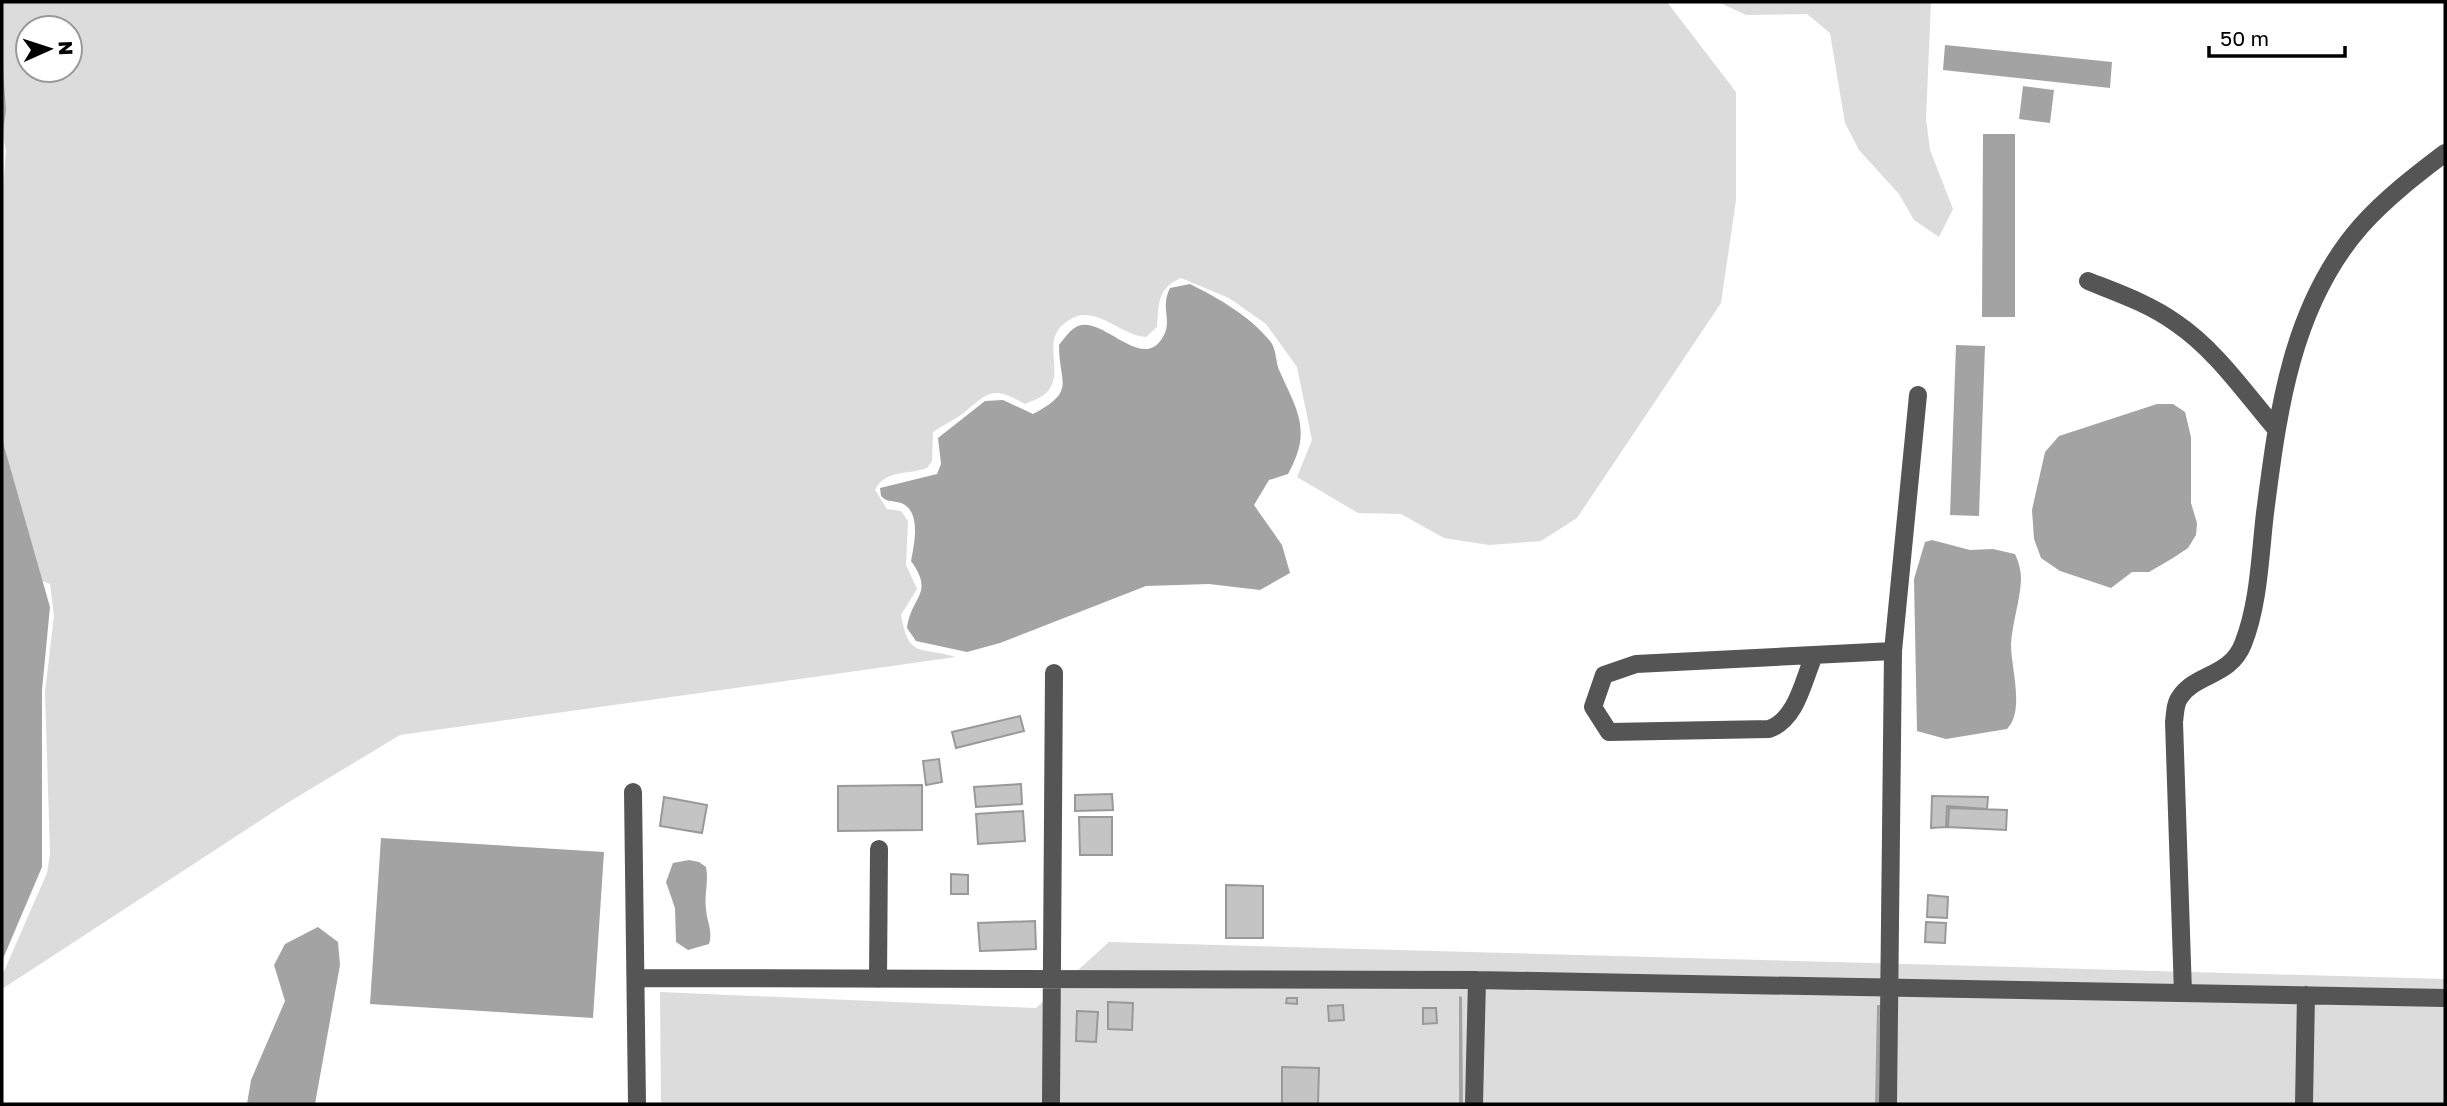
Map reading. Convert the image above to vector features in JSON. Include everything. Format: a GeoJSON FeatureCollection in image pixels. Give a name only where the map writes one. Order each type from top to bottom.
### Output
{"type":"FeatureCollection","features":[{"type":"Feature","properties":{"kind":"street"},"geometry":{"type":"LineString","coordinates":[[2183,993],[2174,722],[2178,698],[2191,686],[2225,670],[2243,646],[2253,609],[2276,429],[2294,349],[2311,303],[2360,227],[2401,187],[2445,153]]}},
{"type":"Feature","properties":{"kind":"street"},"geometry":{"type":"LineString","coordinates":[[2088,281],[2144,304],[2177,323],[2213,355],[2276,429]]}},
{"type":"Feature","properties":{"kind":"street"},"geometry":{"type":"LineString","coordinates":[[1888,1104],[1893,651],[1917,395]]}},
{"type":"Feature","properties":{"kind":"street"},"geometry":{"type":"LineString","coordinates":[[1813,658],[1790,712],[1780,725],[1769,729],[1609,732],[1593,706],[1604,675],[1619,667],[1636,664],[1813,658],[1893,651]]}},
{"type":"Feature","properties":{"kind":"street"},"geometry":{"type":"LineString","coordinates":[[1051,1104],[1054,673]]}},
{"type":"Feature","properties":{"kind":"street"},"geometry":{"type":"LineString","coordinates":[[633,793],[638,978],[637,1104]]}},
{"type":"Feature","properties":{"kind":"street"},"geometry":{"type":"LineString","coordinates":[[878,979],[879,849]]}},
{"type":"Feature","properties":{"kind":"street"},"geometry":{"type":"LineString","coordinates":[[638,978],[1477,980],[2445,998]]}},
{"type":"Feature","properties":{"kind":"street"},"geometry":{"type":"LineString","coordinates":[[1474,1104],[1477,980]]}},
{"type":"Feature","properties":{"kind":"street"},"geometry":{"type":"LineString","coordinates":[[2304,1104],[2306,995]]}},
{"type":"Feature","properties":{"kind":"shaded area"},"geometry":{"type":"Polygon","coordinates":[[[2,2],[1667,2],[1736,92],[1736,200],[1721,303],[1577,518],[1541,541],[1489,545],[1444,538],[1401,514],[1358,513],[1297,477],[1312,440],[1297,367],[1266,324],[1229,298],[1181,278],[1163,292],[1157,327],[1146,337],[1089,315],[1071,319],[1056,335],[1053,382],[1046,393],[1025,404],[999,393],[987,395],[959,417],[933,432],[932,461],[927,468],[891,476],[879,483],[875,490],[887,509],[901,511],[908,521],[906,565],[917,589],[901,615],[908,639],[918,648],[956,657],[400,735],[284,805],[2,989],[2,976],[47,873],[50,854],[45,692],[54,616],[50,584],[42,581],[2,505],[2,204],[6,150],[2,134],[2,2]]]}},
{"type":"Feature","properties":{"kind":"shaded area"},"geometry":{"type":"Polygon","coordinates":[[[1718,2],[1931,2],[1926,119],[1930,150],[1953,209],[1939,237],[1914,220],[1899,194],[1859,150],[1845,123],[1830,33],[1807,14],[1746,15],[1718,2]]]}},
{"type":"Feature","properties":{"kind":"shaded area"},"geometry":{"type":"Polygon","coordinates":[[[1945,45],[2112,62],[2110,88],[1943,70],[1945,45]]]}},
{"type":"Feature","properties":{"kind":"shaded area"},"geometry":{"type":"Polygon","coordinates":[[[2,55],[6,110],[2,139],[2,55]]]}},
{"type":"Feature","properties":{"kind":"shaded area"},"geometry":{"type":"Polygon","coordinates":[[[2023,86],[2054,90],[2050,123],[2019,119],[2023,86]]]}},
{"type":"Feature","properties":{"kind":"shaded area"},"geometry":{"type":"Polygon","coordinates":[[[1983,134],[2015,134],[2015,317],[1982,317],[1983,134]]]}},
{"type":"Feature","properties":{"kind":"shaded area"},"geometry":{"type":"Polygon","coordinates":[[[1190,284],[1243,316],[1270,341],[1278,368],[1297,411],[1301,433],[1295,459],[1288,474],[1269,480],[1254,505],[1282,545],[1290,573],[1260,590],[1209,584],[1146,586],[1000,643],[967,652],[916,641],[907,628],[921,588],[918,572],[911,561],[915,538],[914,521],[908,507],[881,496],[880,488],[937,474],[941,464],[938,438],[985,401],[1003,400],[1033,414],[1056,399],[1062,386],[1059,345],[1075,327],[1088,325],[1100,329],[1135,347],[1146,349],[1156,346],[1166,329],[1166,302],[1170,288],[1190,284]]]}},
{"type":"Feature","properties":{"kind":"shaded area"},"geometry":{"type":"Polygon","coordinates":[[[1956,345],[1985,346],[1979,516],[1950,515],[1956,345]]]}},
{"type":"Feature","properties":{"kind":"shaded area"},"geometry":{"type":"Polygon","coordinates":[[[2157,404],[2173,404],[2185,412],[2191,437],[2191,503],[2197,523],[2196,535],[2188,548],[2173,558],[2149,572],[2132,572],[2111,588],[2060,571],[2041,558],[2034,539],[2032,510],[2045,452],[2059,436],[2157,404]]]}},
{"type":"Feature","properties":{"kind":"shaded area"},"geometry":{"type":"Polygon","coordinates":[[[2,439],[50,607],[42,690],[42,867],[2,961],[2,439]]]}},
{"type":"Feature","properties":{"kind":"shaded area"},"geometry":{"type":"Polygon","coordinates":[[[1932,540],[1970,550],[1993,549],[2015,554],[2021,580],[2011,645],[2016,701],[2015,712],[2007,729],[1946,739],[1917,731],[1914,579],[1925,542],[1932,540]]]}},
{"type":"Feature","properties":{"kind":"shaded area"},"geometry":{"type":"Polygon","coordinates":[[[381,838],[604,852],[593,1018],[370,1004],[381,838]]]}},
{"type":"Feature","properties":{"kind":"shaded area"},"geometry":{"type":"Polygon","coordinates":[[[689,860],[706,867],[706,904],[710,935],[709,944],[688,950],[676,942],[675,908],[666,882],[673,863],[689,860]]]}},
{"type":"Feature","properties":{"kind":"shaded area"},"geometry":{"type":"Polygon","coordinates":[[[318,927],[338,942],[340,965],[315,1104],[247,1104],[251,1080],[285,1001],[274,965],[285,944],[318,927]]]}},
{"type":"Feature","properties":{"kind":"shaded area"},"geometry":{"type":"Polygon","coordinates":[[[1109,942],[2445,979],[2445,1104],[661,1104],[660,992],[1036,1008],[1109,942]]]}},
{"type":"Feature","properties":{"kind":"shaded area"},"geometry":{"type":"Polygon","coordinates":[[[1459,996],[1462,997],[1463,1104],[1459,1104],[1459,996]]]}},
{"type":"Feature","properties":{"kind":"shaded area"},"geometry":{"type":"Polygon","coordinates":[[[1877,1005],[1880,1005],[1879,1104],[1875,1104],[1877,1005]]]}},
{"type":"Feature","properties":{"kind":"building"},"geometry":{"type":"Polygon","coordinates":[[[1020,716],[1024,731],[956,748],[952,732],[1020,716]]]}},
{"type":"Feature","properties":{"kind":"building"},"geometry":{"type":"Polygon","coordinates":[[[939,759],[942,782],[926,785],[923,761],[939,759]]]}},
{"type":"Feature","properties":{"kind":"building"},"geometry":{"type":"Polygon","coordinates":[[[1021,784],[1022,804],[976,807],[974,787],[1021,784]]]}},
{"type":"Feature","properties":{"kind":"building"},"geometry":{"type":"Polygon","coordinates":[[[922,785],[922,830],[838,831],[838,786],[922,785]]]}},
{"type":"Feature","properties":{"kind":"building"},"geometry":{"type":"Polygon","coordinates":[[[1112,794],[1113,810],[1075,811],[1075,795],[1112,794]]]}},
{"type":"Feature","properties":{"kind":"building"},"geometry":{"type":"Polygon","coordinates":[[[1932,796],[1988,797],[1987,809],[1947,806],[1946,827],[1931,828],[1932,796]]]}},
{"type":"Feature","properties":{"kind":"building"},"geometry":{"type":"Polygon","coordinates":[[[664,797],[707,805],[702,833],[660,826],[664,797]]]}},
{"type":"Feature","properties":{"kind":"building"},"geometry":{"type":"Polygon","coordinates":[[[1949,808],[2007,810],[2006,830],[1948,827],[1949,808]]]}},
{"type":"Feature","properties":{"kind":"building"},"geometry":{"type":"Polygon","coordinates":[[[1023,811],[1025,841],[978,844],[976,814],[1023,811]]]}},
{"type":"Feature","properties":{"kind":"building"},"geometry":{"type":"Polygon","coordinates":[[[1079,817],[1112,817],[1112,855],[1080,855],[1079,817]]]}},
{"type":"Feature","properties":{"kind":"building"},"geometry":{"type":"Polygon","coordinates":[[[951,874],[968,875],[968,894],[951,894],[951,874]]]}},
{"type":"Feature","properties":{"kind":"building"},"geometry":{"type":"Polygon","coordinates":[[[1226,885],[1263,886],[1263,938],[1226,938],[1226,885]]]}},
{"type":"Feature","properties":{"kind":"building"},"geometry":{"type":"Polygon","coordinates":[[[1928,895],[1948,897],[1947,918],[1927,917],[1928,895]]]}},
{"type":"Feature","properties":{"kind":"building"},"geometry":{"type":"Polygon","coordinates":[[[1035,921],[1036,949],[980,951],[978,923],[1035,921]]]}},
{"type":"Feature","properties":{"kind":"building"},"geometry":{"type":"Polygon","coordinates":[[[1926,922],[1946,923],[1945,943],[1925,942],[1926,922]]]}},
{"type":"Feature","properties":{"kind":"building"},"geometry":{"type":"Polygon","coordinates":[[[1287,998],[1297,998],[1297,1004],[1286,1003],[1287,998]]]}},
{"type":"Feature","properties":{"kind":"building"},"geometry":{"type":"Polygon","coordinates":[[[1108,1002],[1133,1003],[1132,1030],[1108,1029],[1108,1002]]]}},
{"type":"Feature","properties":{"kind":"building"},"geometry":{"type":"Polygon","coordinates":[[[1343,1005],[1344,1020],[1329,1021],[1328,1006],[1343,1005]]]}},
{"type":"Feature","properties":{"kind":"building"},"geometry":{"type":"Polygon","coordinates":[[[1423,1008],[1436,1008],[1437,1023],[1423,1024],[1423,1008]]]}},
{"type":"Feature","properties":{"kind":"building"},"geometry":{"type":"Polygon","coordinates":[[[1077,1011],[1098,1012],[1096,1042],[1076,1041],[1077,1011]]]}},
{"type":"Feature","properties":{"kind":"building"},"geometry":{"type":"Polygon","coordinates":[[[1282,1067],[1319,1068],[1318,1104],[1282,1104],[1282,1067]]]}}]}
